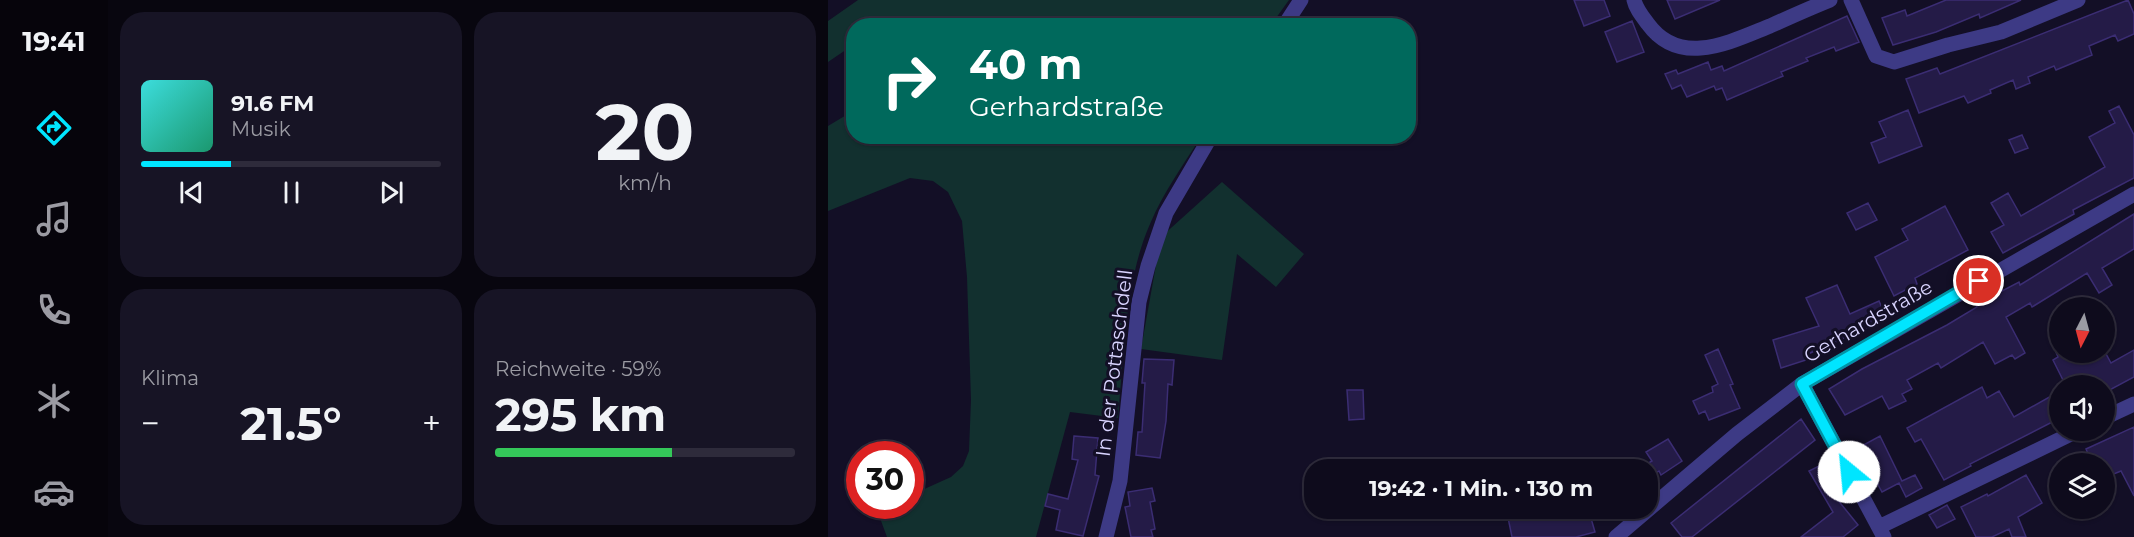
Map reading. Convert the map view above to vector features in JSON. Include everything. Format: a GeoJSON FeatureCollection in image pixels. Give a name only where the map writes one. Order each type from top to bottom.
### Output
{"type":"FeatureCollection","features":[{"type":"Feature","properties":{"kind":"street"},"geometry":{"type":"LineString","coordinates":[[1289,18],[1301,0]]}},
{"type":"Feature","properties":{"kind":"street"},"geometry":{"type":"LineString","coordinates":[[1634,0],[1636,7],[1654,32],[1672,44],[1692,50],[1724,45],[1830,0]]}},
{"type":"Feature","properties":{"kind":"street"},"geometry":{"type":"LineString","coordinates":[[1851,0],[1876,56],[1894,62],[2001,32],[2078,0]]}},
{"type":"Feature","properties":{"kind":"street","name":"In der Pottaschdell"},"geometry":{"type":"LineString","coordinates":[[1106,537],[1120,481],[1140,302],[1148,266],[1166,213],[1206,144]]}},
{"type":"Feature","properties":{"kind":"street","name":"Gerhardstraße"},"geometry":{"type":"LineString","coordinates":[[1616,537],[1737,434],[1802,384],[2134,194]]}},
{"type":"Feature","properties":{"kind":"street"},"geometry":{"type":"LineString","coordinates":[[1802,384],[1881,532],[2058,441]]}},
{"type":"Feature","properties":{"kind":"street"},"geometry":{"type":"LineString","coordinates":[[2115,413],[2134,404]]}},
{"type":"Feature","properties":{"kind":"green space"},"geometry":{"type":"Polygon","coordinates":[[[858,0],[1289,0],[1276,18],[846,18],[846,50],[828,62],[828,21],[858,0]]]}},
{"type":"Feature","properties":{"kind":"green space"},"geometry":{"type":"Polygon","coordinates":[[[846,115],[846,144],[1196,144],[1161,201],[1150,224],[1135,269],[1127,319],[1118,418],[1070,412],[1036,537],[887,537],[880,519],[924,519],[924,489],[951,477],[963,466],[969,451],[971,400],[967,277],[962,221],[948,192],[933,181],[910,178],[828,211],[828,126],[846,115]]]}},
{"type":"Feature","properties":{"kind":"green space"},"geometry":{"type":"Polygon","coordinates":[[[1222,182],[1304,254],[1276,287],[1237,254],[1222,360],[1141,349],[1161,237],[1222,182]]]}},
{"type":"Feature","properties":{"kind":"building"},"geometry":{"type":"Polygon","coordinates":[[[1574,0],[1604,0],[1610,16],[1584,26],[1574,0]]]}},
{"type":"Feature","properties":{"kind":"building"},"geometry":{"type":"Polygon","coordinates":[[[1667,0],[1720,0],[1675,19],[1667,0]]]}},
{"type":"Feature","properties":{"kind":"building"},"geometry":{"type":"Polygon","coordinates":[[[1946,0],[2021,0],[1980,18],[1979,14],[1936,32],[1893,45],[1882,18],[1905,10],[1907,16],[1946,0]]]}},
{"type":"Feature","properties":{"kind":"building"},"geometry":{"type":"Polygon","coordinates":[[[2128,0],[2134,14],[2134,34],[2118,41],[2115,35],[2089,46],[2092,55],[2056,70],[2054,66],[2028,77],[2030,83],[2016,89],[2013,80],[1968,103],[1964,96],[1919,113],[1906,79],[1937,68],[1940,74],[2128,0]]]}},
{"type":"Feature","properties":{"kind":"building"},"geometry":{"type":"Polygon","coordinates":[[[1847,16],[1859,42],[1836,51],[1834,47],[1806,58],[1808,61],[1781,72],[1783,76],[1727,100],[1722,88],[1716,90],[1714,86],[1687,97],[1681,85],[1672,89],[1665,74],[1676,70],[1678,74],[1708,62],[1711,70],[1722,66],[1724,71],[1847,16]]]}},
{"type":"Feature","properties":{"kind":"building"},"geometry":{"type":"Polygon","coordinates":[[[1632,21],[1644,52],[1617,62],[1605,32],[1632,21]]]}},
{"type":"Feature","properties":{"kind":"building"},"geometry":{"type":"Polygon","coordinates":[[[2119,106],[2134,135],[2134,178],[2073,210],[2074,214],[2003,253],[1991,232],[2004,225],[1991,203],[2008,193],[2021,216],[2105,167],[2089,137],[2115,123],[2109,111],[2119,106]]]}},
{"type":"Feature","properties":{"kind":"building"},"geometry":{"type":"Polygon","coordinates":[[[1908,110],[1922,146],[1879,163],[1871,143],[1886,137],[1879,122],[1908,110]]]}},
{"type":"Feature","properties":{"kind":"building"},"geometry":{"type":"Polygon","coordinates":[[[2022,135],[2028,148],[2015,153],[2009,140],[2022,135]]]}},
{"type":"Feature","properties":{"kind":"building"},"geometry":{"type":"Polygon","coordinates":[[[1868,203],[1877,220],[1856,230],[1847,213],[1868,203]]]}},
{"type":"Feature","properties":{"kind":"building"},"geometry":{"type":"Polygon","coordinates":[[[1945,206],[1968,250],[1915,278],[1917,284],[1894,296],[1875,257],[1908,240],[1902,229],[1945,206]]]}},
{"type":"Feature","properties":{"kind":"building"},"geometry":{"type":"Polygon","coordinates":[[[2134,214],[2134,249],[2102,268],[2112,285],[2099,293],[2087,273],[2032,307],[2030,303],[2006,317],[2025,353],[2015,359],[2012,355],[1995,364],[1983,342],[1941,368],[1938,363],[1907,380],[1912,389],[1902,394],[1906,401],[1889,409],[1882,396],[1845,415],[1829,389],[1862,369],[1947,325],[1977,307],[1975,302],[2000,288],[2002,291],[2019,282],[2020,285],[2134,214]]]}},
{"type":"Feature","properties":{"kind":"building"},"geometry":{"type":"Polygon","coordinates":[[[1837,285],[1850,314],[1879,301],[1887,319],[1808,354],[1809,359],[1781,368],[1773,340],[1819,326],[1806,298],[1837,285]]]}},
{"type":"Feature","properties":{"kind":"building"},"geometry":{"type":"Polygon","coordinates":[[[1718,349],[1733,384],[1730,385],[1740,408],[1709,420],[1705,411],[1699,414],[1693,401],[1713,392],[1712,387],[1718,384],[1705,355],[1718,349]]]}},
{"type":"Feature","properties":{"kind":"building"},"geometry":{"type":"Polygon","coordinates":[[[2134,350],[2134,377],[2115,387],[2115,375],[2060,375],[2054,363],[2115,363],[2115,361],[2134,350]]]}},
{"type":"Feature","properties":{"kind":"building"},"geometry":{"type":"Polygon","coordinates":[[[1144,359],[1174,360],[1172,385],[1168,384],[1166,421],[1160,458],[1136,455],[1138,432],[1142,432],[1144,359]]]}},
{"type":"Feature","properties":{"kind":"building"},"geometry":{"type":"Polygon","coordinates":[[[1982,387],[1987,398],[1999,391],[2014,417],[2049,397],[2049,424],[1944,480],[1921,439],[1915,442],[1907,428],[1982,387]]]}},
{"type":"Feature","properties":{"kind":"building"},"geometry":{"type":"Polygon","coordinates":[[[1347,390],[1363,390],[1364,419],[1349,420],[1347,390]]]}},
{"type":"Feature","properties":{"kind":"building"},"geometry":{"type":"Polygon","coordinates":[[[1801,419],[1815,440],[1692,537],[1682,537],[1671,523],[1801,419]]]}},
{"type":"Feature","properties":{"kind":"building"},"geometry":{"type":"Polygon","coordinates":[[[2134,427],[2134,496],[2121,471],[2115,473],[2115,453],[2088,453],[2086,449],[2103,441],[2115,441],[2115,436],[2134,427]]]}},
{"type":"Feature","properties":{"kind":"building"},"geometry":{"type":"Polygon","coordinates":[[[1074,436],[1098,438],[1095,475],[1099,476],[1083,536],[1056,530],[1060,510],[1045,506],[1048,494],[1068,499],[1078,460],[1072,459],[1074,436]]]}},
{"type":"Feature","properties":{"kind":"building"},"geometry":{"type":"Polygon","coordinates":[[[1880,436],[1902,481],[1915,475],[1922,488],[1906,497],[1899,483],[1882,492],[1858,448],[1880,436]]]}},
{"type":"Feature","properties":{"kind":"building"},"geometry":{"type":"Polygon","coordinates":[[[1668,439],[1682,461],[1661,475],[1658,472],[1658,459],[1651,459],[1646,452],[1668,439]]]}},
{"type":"Feature","properties":{"kind":"building"},"geometry":{"type":"Polygon","coordinates":[[[1821,465],[1840,498],[1837,499],[1858,525],[1843,537],[1801,537],[1833,512],[1809,471],[1821,465]]]}},
{"type":"Feature","properties":{"kind":"building"},"geometry":{"type":"Polygon","coordinates":[[[2026,475],[2042,503],[2018,517],[2026,537],[2012,537],[2009,529],[1992,537],[1976,537],[1961,507],[1987,494],[1988,496],[2026,475]]]}},
{"type":"Feature","properties":{"kind":"building"},"geometry":{"type":"Polygon","coordinates":[[[1152,488],[1155,501],[1150,502],[1155,529],[1151,530],[1153,537],[1131,537],[1125,507],[1130,506],[1128,492],[1152,488]]]}},
{"type":"Feature","properties":{"kind":"building"},"geometry":{"type":"Polygon","coordinates":[[[1947,505],[1955,519],[1937,528],[1929,515],[1947,505]]]}},
{"type":"Feature","properties":{"kind":"building"},"geometry":{"type":"Polygon","coordinates":[[[1508,519],[1591,519],[1595,532],[1576,537],[1512,537],[1508,519]]]}},
{"type":"Feature","properties":{"kind":"route"},"geometry":{"type":"LineString","coordinates":[[1849,472],[1802,384],[1979,281]]}}]}
